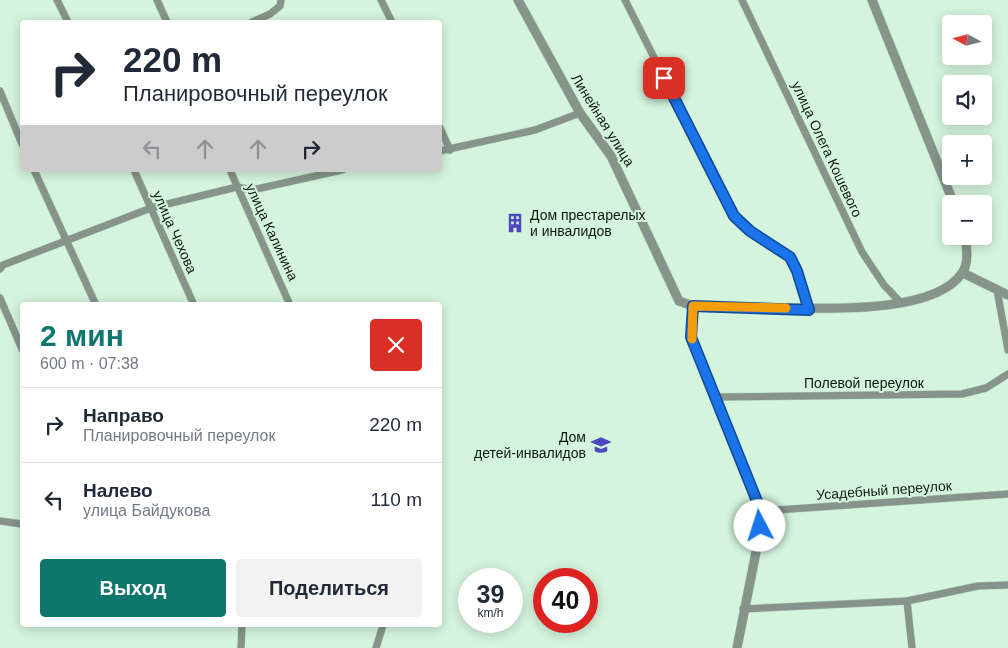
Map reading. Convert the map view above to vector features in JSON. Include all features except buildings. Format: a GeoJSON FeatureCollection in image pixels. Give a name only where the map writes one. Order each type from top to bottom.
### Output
{"type":"FeatureCollection","features":[{"type":"Feature","properties":{"kind":"street"},"geometry":{"type":"LineString","coordinates":[[58,0],[67,20]]}},
{"type":"Feature","properties":{"kind":"street"},"geometry":{"type":"LineString","coordinates":[[157,0],[166,20]]}},
{"type":"Feature","properties":{"kind":"street"},"geometry":{"type":"LineString","coordinates":[[256,20],[270,14],[280,6],[280,0]]}},
{"type":"Feature","properties":{"kind":"street"},"geometry":{"type":"LineString","coordinates":[[382,0],[391,20]]}},
{"type":"Feature","properties":{"kind":"street","name":"Линейная улица"},"geometry":{"type":"LineString","coordinates":[[518,0],[580,114],[612,156],[679,301],[693,306]]}},
{"type":"Feature","properties":{"kind":"street"},"geometry":{"type":"LineString","coordinates":[[626,0],[734,216],[750,231],[790,257],[797,271],[809,310]]}},
{"type":"Feature","properties":{"kind":"street","name":"улица Олега Кошевого"},"geometry":{"type":"LineString","coordinates":[[742,0],[862,252],[879,279],[900,302]]}},
{"type":"Feature","properties":{"kind":"street"},"geometry":{"type":"LineString","coordinates":[[872,0],[950,195]]}},
{"type":"Feature","properties":{"kind":"street"},"geometry":{"type":"LineString","coordinates":[[0,91],[20,139]]}},
{"type":"Feature","properties":{"kind":"street"},"geometry":{"type":"LineString","coordinates":[[442,151],[535,130],[580,114]]}},
{"type":"Feature","properties":{"kind":"street"},"geometry":{"type":"LineString","coordinates":[[442,132],[450,150]]}},
{"type":"Feature","properties":{"kind":"street"},"geometry":{"type":"LineString","coordinates":[[35,172],[95,302]]}},
{"type":"Feature","properties":{"kind":"street","name":"улица Чехова"},"geometry":{"type":"LineString","coordinates":[[135,172],[193,302]]}},
{"type":"Feature","properties":{"kind":"street","name":"улица Калинина"},"geometry":{"type":"LineString","coordinates":[[231,172],[289,302]]}},
{"type":"Feature","properties":{"kind":"street"},"geometry":{"type":"LineString","coordinates":[[0,269],[3,265],[66,239],[151,208],[237,186],[252,190],[333,172]]}},
{"type":"Feature","properties":{"kind":"street"},"geometry":{"type":"LineString","coordinates":[[737,648],[743,609],[752,574],[761,511],[691,337],[693,306],[809,310],[856,308],[900,302],[931,295],[954,283],[963,273],[966,264],[965,245]]}},
{"type":"Feature","properties":{"kind":"street"},"geometry":{"type":"LineString","coordinates":[[963,273],[1008,295]]}},
{"type":"Feature","properties":{"kind":"street"},"geometry":{"type":"LineString","coordinates":[[997,290],[1008,350]]}},
{"type":"Feature","properties":{"kind":"street"},"geometry":{"type":"LineString","coordinates":[[0,298],[20,343]]}},
{"type":"Feature","properties":{"kind":"street","name":"Полевой переулок"},"geometry":{"type":"LineString","coordinates":[[715,397],[962,394],[986,388],[1008,374]]}},
{"type":"Feature","properties":{"kind":"street","name":"Усадебный переулок"},"geometry":{"type":"LineString","coordinates":[[761,511],[1008,494]]}},
{"type":"Feature","properties":{"kind":"street"},"geometry":{"type":"LineString","coordinates":[[0,521],[20,524]]}},
{"type":"Feature","properties":{"kind":"street"},"geometry":{"type":"LineString","coordinates":[[743,609],[907,601],[978,586],[1008,584]]}},
{"type":"Feature","properties":{"kind":"street"},"geometry":{"type":"LineString","coordinates":[[907,601],[912,648]]}},
{"type":"Feature","properties":{"kind":"street"},"geometry":{"type":"LineString","coordinates":[[241,648],[242,627]]}},
{"type":"Feature","properties":{"kind":"street"},"geometry":{"type":"LineString","coordinates":[[376,648],[381,627]]}},
{"type":"Feature","properties":{"kind":"slow traffic"},"geometry":{"type":"LineString","coordinates":[[692,339],[693,306],[712,308],[786,308]]}},
{"type":"Feature","properties":{"kind":"place","name":"Дом престарелых и инвалидов"},"geometry":{"type":"Point","coordinates":[515,223]}},
{"type":"Feature","properties":{"kind":"place","name":"Дом детей-инвалидов"},"geometry":{"type":"Point","coordinates":[601,445]}},
{"type":"Feature","properties":{"kind":"route"},"geometry":{"type":"LineString","coordinates":[[664,78],[734,216],[750,231],[790,257],[797,271],[809,310],[693,306],[691,337],[761,511],[760,526]]}}]}
